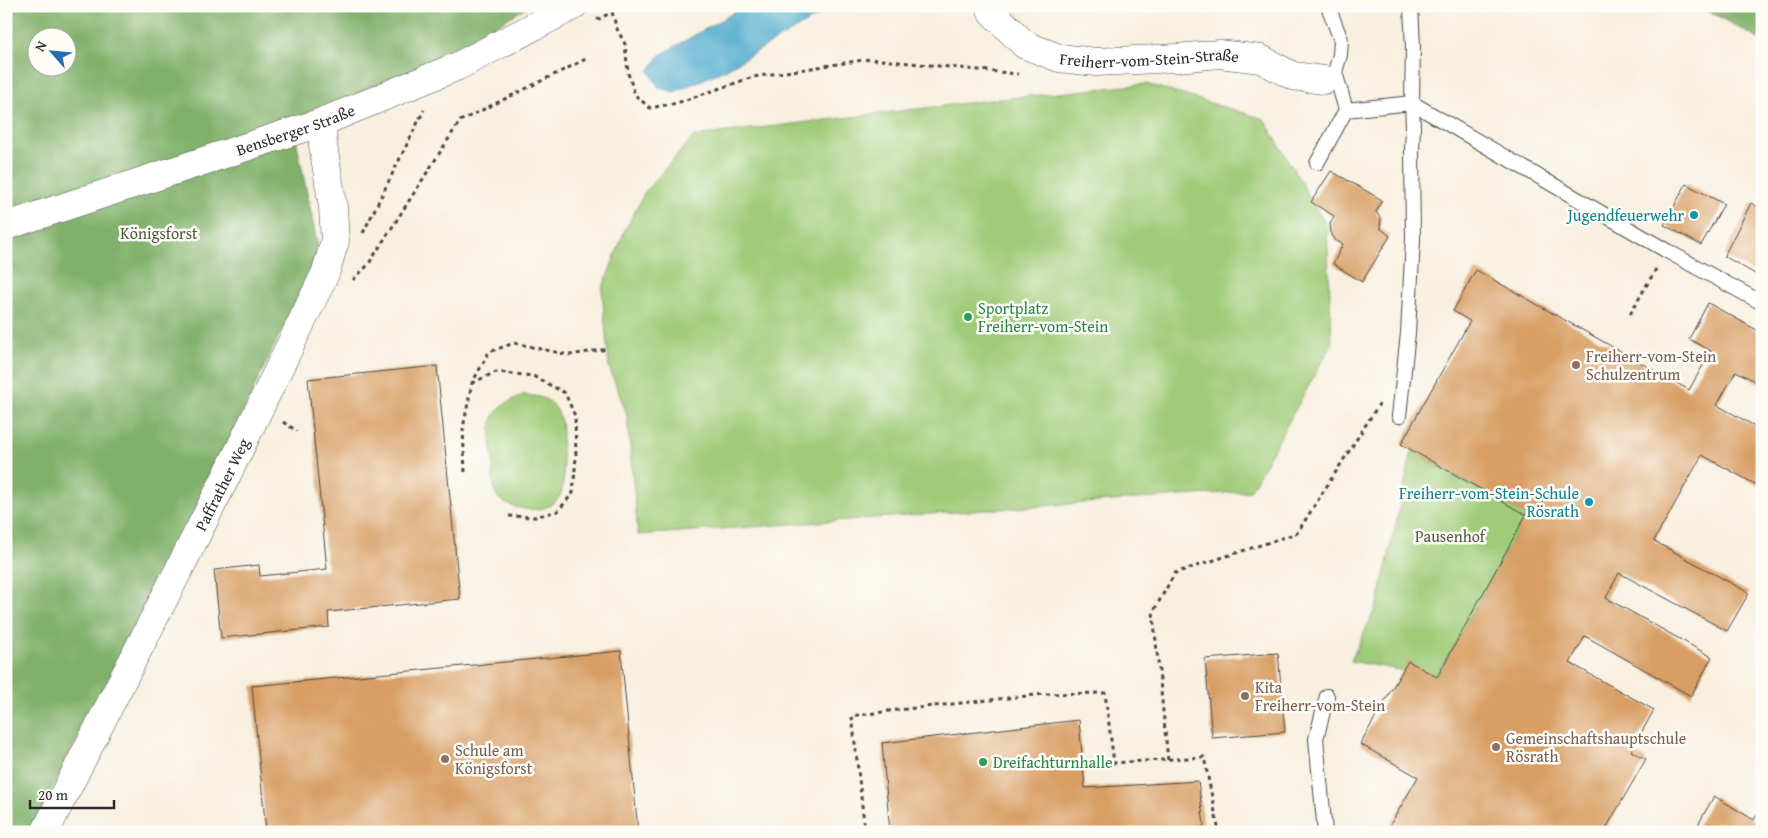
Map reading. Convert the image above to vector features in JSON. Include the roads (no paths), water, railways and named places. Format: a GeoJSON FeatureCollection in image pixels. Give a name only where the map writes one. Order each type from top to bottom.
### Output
{"type":"FeatureCollection","features":[{"type":"Feature","properties":{"kind":"street","name":"Bensberger Straße"},"geometry":{"type":"LineString","coordinates":[[6,226],[322,122],[458,66],[573,6]]}},
{"type":"Feature","properties":{"kind":"street","name":"Freiherr-vom-Stein-Straße"},"geometry":{"type":"LineString","coordinates":[[990,6],[992,12],[1024,45],[1059,58],[1096,62],[1219,54],[1261,59],[1293,76],[1330,76]]}},
{"type":"Feature","properties":{"kind":"street","name":"Paffrather Weg"},"geometry":{"type":"LineString","coordinates":[[45,832],[225,479],[325,274],[335,241],[333,207],[323,145],[322,122]]}},
{"type":"Feature","properties":{"kind":"lane"},"geometry":{"type":"LineString","coordinates":[[1328,6],[1341,40],[1340,55],[1330,76],[1346,110]]}},
{"type":"Feature","properties":{"kind":"lane"},"geometry":{"type":"LineString","coordinates":[[1399,416],[1408,333],[1413,240],[1413,47],[1411,6]]}},
{"type":"Feature","properties":{"kind":"lane"},"geometry":{"type":"LineString","coordinates":[[1346,110],[1412,103],[1667,251],[1762,303]]}},
{"type":"Feature","properties":{"kind":"lane"},"geometry":{"type":"LineString","coordinates":[[1317,163],[1346,110]]}},
{"type":"Feature","properties":{"kind":"lane"},"geometry":{"type":"LineString","coordinates":[[1325,832],[1316,739],[1327,696]]}},
{"type":"Feature","properties":{"kind":"water"},"geometry":{"type":"Polygon","coordinates":[[[745,6],[835,6],[725,70],[674,92],[659,88],[649,71],[660,55],[745,6]]]}},
{"type":"Feature","properties":{"kind":"place","name":"Jugendfeuerwehr"},"geometry":{"type":"Point","coordinates":[1694,215]}},
{"type":"Feature","properties":{"kind":"place","name":"Sportplatz Freiherr-vom-Stein"},"geometry":{"type":"Point","coordinates":[968,317]}},
{"type":"Feature","properties":{"kind":"place","name":"Freiherr-vom-Stein Schulzentrum"},"geometry":{"type":"Point","coordinates":[1576,365]}},
{"type":"Feature","properties":{"kind":"place","name":"Freiherr-vom-Stein-Schule Rösrath"},"geometry":{"type":"Point","coordinates":[1589,502]}},
{"type":"Feature","properties":{"kind":"place","name":"Kita Freiherr-vom-Stein"},"geometry":{"type":"Point","coordinates":[1245,696]}},
{"type":"Feature","properties":{"kind":"place","name":"Gemeinschaftshauptschule Rösrath"},"geometry":{"type":"Point","coordinates":[1496,747]}},
{"type":"Feature","properties":{"kind":"place","name":"Schule am Königsforst"},"geometry":{"type":"Point","coordinates":[445,759]}},
{"type":"Feature","properties":{"kind":"place","name":"Dreifachturnhalle"},"geometry":{"type":"Point","coordinates":[983,762]}},
{"type":"Feature","properties":{"kind":"park label","name":"Königsforst"},"geometry":{"type":"Point","coordinates":[159,233]}},
{"type":"Feature","properties":{"kind":"park label","name":"Pausenhof"},"geometry":{"type":"Point","coordinates":[1450,536]}}]}
